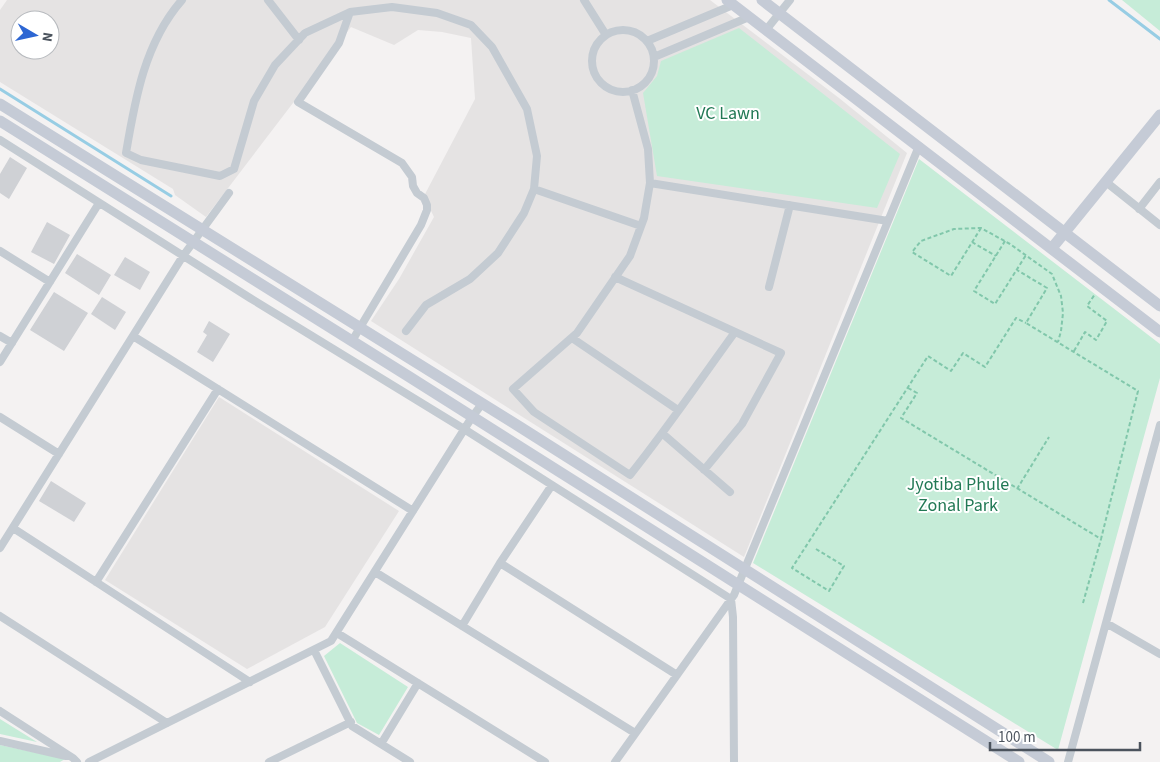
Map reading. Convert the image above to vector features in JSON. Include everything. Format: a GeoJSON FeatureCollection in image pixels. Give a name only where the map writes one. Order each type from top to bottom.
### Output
{"type":"FeatureCollection","features":[{"type":"Feature","properties":{"kind":"street"},"geometry":{"type":"LineString","coordinates":[[182,0],[151,50],[136,95],[126,153],[141,160],[220,176],[234,169],[254,101],[275,65],[305,33],[350,12],[392,7],[437,13],[471,25],[492,46],[527,109],[537,156],[534,189],[524,214],[498,253],[470,279],[426,305],[406,331]]}},
{"type":"Feature","properties":{"kind":"street"},"geometry":{"type":"LineString","coordinates":[[268,0],[299,40]]}},
{"type":"Feature","properties":{"kind":"street"},"geometry":{"type":"LineString","coordinates":[[584,0],[606,35]]}},
{"type":"Feature","properties":{"kind":"street"},"geometry":{"type":"LineString","coordinates":[[762,0],[1160,306]]}},
{"type":"Feature","properties":{"kind":"street"},"geometry":{"type":"LineString","coordinates":[[766,30],[790,0]]}},
{"type":"Feature","properties":{"kind":"street"},"geometry":{"type":"LineString","coordinates":[[647,41],[730,3],[1160,332]]}},
{"type":"Feature","properties":{"kind":"street"},"geometry":{"type":"LineString","coordinates":[[350,12],[338,44],[298,102],[402,163],[412,177],[413,186],[417,193],[424,198],[427,205],[421,226],[352,341]]}},
{"type":"Feature","properties":{"kind":"street"},"geometry":{"type":"LineString","coordinates":[[654,58],[749,17]]}},
{"type":"Feature","properties":{"kind":"street"},"geometry":{"type":"LineString","coordinates":[[620,30],[632,31],[643,36],[651,46],[654,58],[652,71],[647,80],[636,89],[626,92],[615,91],[604,85],[595,74],[592,64],[594,52],[599,41],[606,35],[620,30]]}},
{"type":"Feature","properties":{"kind":"street"},"geometry":{"type":"LineString","coordinates":[[632,90],[648,149],[650,183],[641,226],[630,256],[577,334],[513,389],[534,412],[630,475],[663,434],[734,332]]}},
{"type":"Feature","properties":{"kind":"street"},"geometry":{"type":"LineString","coordinates":[[0,104],[482,404],[1049,762]]}},
{"type":"Feature","properties":{"kind":"street"},"geometry":{"type":"LineString","coordinates":[[1052,248],[1159,118]]}},
{"type":"Feature","properties":{"kind":"street"},"geometry":{"type":"LineString","coordinates":[[0,121],[1019,762]]}},
{"type":"Feature","properties":{"kind":"street"},"geometry":{"type":"LineString","coordinates":[[0,140],[731,599]]}},
{"type":"Feature","properties":{"kind":"street"},"geometry":{"type":"LineString","coordinates":[[930,155],[945,140]]}},
{"type":"Feature","properties":{"kind":"street"},"geometry":{"type":"LineString","coordinates":[[615,762],[731,599],[738,586],[918,146]]}},
{"type":"Feature","properties":{"kind":"street"},"geometry":{"type":"LineString","coordinates":[[1106,182],[1160,225]]}},
{"type":"Feature","properties":{"kind":"street"},"geometry":{"type":"LineString","coordinates":[[1139,208],[1160,182]]}},
{"type":"Feature","properties":{"kind":"street"},"geometry":{"type":"LineString","coordinates":[[650,183],[888,220]]}},
{"type":"Feature","properties":{"kind":"street"},"geometry":{"type":"LineString","coordinates":[[534,189],[641,226]]}},
{"type":"Feature","properties":{"kind":"street"},"geometry":{"type":"LineString","coordinates":[[0,548],[183,256],[229,193]]}},
{"type":"Feature","properties":{"kind":"street"},"geometry":{"type":"LineString","coordinates":[[0,362],[99,203]]}},
{"type":"Feature","properties":{"kind":"street"},"geometry":{"type":"LineString","coordinates":[[769,287],[790,205]]}},
{"type":"Feature","properties":{"kind":"street"},"geometry":{"type":"LineString","coordinates":[[0,251],[50,282]]}},
{"type":"Feature","properties":{"kind":"street"},"geometry":{"type":"LineString","coordinates":[[615,277],[781,354],[742,424],[704,470]]}},
{"type":"Feature","properties":{"kind":"street"},"geometry":{"type":"LineString","coordinates":[[0,336],[12,343]]}},
{"type":"Feature","properties":{"kind":"street"},"geometry":{"type":"LineString","coordinates":[[133,336],[413,511]]}},
{"type":"Feature","properties":{"kind":"street"},"geometry":{"type":"LineString","coordinates":[[572,338],[678,410]]}},
{"type":"Feature","properties":{"kind":"street"},"geometry":{"type":"LineString","coordinates":[[96,582],[218,388]]}},
{"type":"Feature","properties":{"kind":"street"},"geometry":{"type":"LineString","coordinates":[[89,762],[331,641],[482,404]]}},
{"type":"Feature","properties":{"kind":"street"},"geometry":{"type":"LineString","coordinates":[[0,417],[59,454]]}},
{"type":"Feature","properties":{"kind":"street"},"geometry":{"type":"LineString","coordinates":[[1068,762],[1160,425]]}},
{"type":"Feature","properties":{"kind":"street"},"geometry":{"type":"LineString","coordinates":[[663,434],[730,492]]}},
{"type":"Feature","properties":{"kind":"street"},"geometry":{"type":"LineString","coordinates":[[462,626],[500,563],[552,485]]}},
{"type":"Feature","properties":{"kind":"street"},"geometry":{"type":"LineString","coordinates":[[13,528],[250,682]]}},
{"type":"Feature","properties":{"kind":"street"},"geometry":{"type":"LineString","coordinates":[[500,563],[677,675]]}},
{"type":"Feature","properties":{"kind":"street"},"geometry":{"type":"LineString","coordinates":[[375,572],[635,733]]}},
{"type":"Feature","properties":{"kind":"street"},"geometry":{"type":"LineString","coordinates":[[731,599],[733,617],[734,762]]}},
{"type":"Feature","properties":{"kind":"street"},"geometry":{"type":"LineString","coordinates":[[0,616],[167,723]]}},
{"type":"Feature","properties":{"kind":"street"},"geometry":{"type":"LineString","coordinates":[[1106,623],[1160,654]]}},
{"type":"Feature","properties":{"kind":"street"},"geometry":{"type":"LineString","coordinates":[[337,632],[545,762]]}},
{"type":"Feature","properties":{"kind":"street"},"geometry":{"type":"LineString","coordinates":[[314,650],[352,726],[410,762]]}},
{"type":"Feature","properties":{"kind":"street"},"geometry":{"type":"LineString","coordinates":[[381,744],[418,683]]}},
{"type":"Feature","properties":{"kind":"street"},"geometry":{"type":"LineString","coordinates":[[0,711],[75,760]]}},
{"type":"Feature","properties":{"kind":"street"},"geometry":{"type":"LineString","coordinates":[[276,761],[351,722]]}},
{"type":"Feature","properties":{"kind":"street"},"geometry":{"type":"LineString","coordinates":[[0,741],[75,760]]}},
{"type":"Feature","properties":{"kind":"path"},"geometry":{"type":"LineString","coordinates":[[981,228],[951,276],[912,252],[922,241],[954,229],[981,228],[1005,241],[1052,274],[1061,296],[1063,313],[1058,342]]}},
{"type":"Feature","properties":{"kind":"path"},"geometry":{"type":"LineString","coordinates":[[1005,241],[974,291],[995,304],[1026,255]]}},
{"type":"Feature","properties":{"kind":"path"},"geometry":{"type":"LineString","coordinates":[[972,242],[996,256]]}},
{"type":"Feature","properties":{"kind":"path"},"geometry":{"type":"LineString","coordinates":[[1017,270],[1047,288],[1026,323]]}},
{"type":"Feature","properties":{"kind":"path"},"geometry":{"type":"LineString","coordinates":[[1074,351],[1085,332],[1096,340],[1107,321],[1087,306],[1100,286]]}},
{"type":"Feature","properties":{"kind":"path"},"geometry":{"type":"LineString","coordinates":[[816,549],[844,566],[829,591],[792,568],[928,356],[952,371],[963,353],[985,367],[1016,318],[1138,391],[1083,603]]}},
{"type":"Feature","properties":{"kind":"path"},"geometry":{"type":"LineString","coordinates":[[908,388],[917,393],[901,418],[1101,539]]}},
{"type":"Feature","properties":{"kind":"path"},"geometry":{"type":"LineString","coordinates":[[1017,489],[1049,437]]}},
{"type":"Feature","properties":{"kind":"shaded area"},"geometry":{"type":"Polygon","coordinates":[[[7,0],[710,0],[839,98],[907,153],[744,557],[371,321],[399,279],[434,217],[424,196],[475,99],[471,38],[442,32],[418,30],[394,45],[351,27],[206,217],[175,195],[173,189],[0,82],[0,10],[7,0]]]}},
{"type":"Feature","properties":{"kind":"shaded area"},"geometry":{"type":"Polygon","coordinates":[[[219,397],[399,511],[325,627],[247,669],[105,580],[219,397]]]}},
{"type":"Feature","properties":{"kind":"green space"},"geometry":{"type":"Polygon","coordinates":[[[1122,0],[1160,0],[1160,31],[1122,0]]]}},
{"type":"Feature","properties":{"kind":"green space","name":"VC Lawn"},"geometry":{"type":"Polygon","coordinates":[[[739,28],[900,154],[877,208],[657,176],[643,93],[657,76],[661,61],[739,28]]]}},
{"type":"Feature","properties":{"kind":"green space","name":"Jyotiba Phule Zonal Park"},"geometry":{"type":"Polygon","coordinates":[[[919,159],[1160,344],[1160,378],[1058,750],[753,563],[919,159]]]}},
{"type":"Feature","properties":{"kind":"green space"},"geometry":{"type":"Polygon","coordinates":[[[340,643],[408,687],[379,735],[357,723],[324,656],[340,643]]]}},
{"type":"Feature","properties":{"kind":"green space"},"geometry":{"type":"Polygon","coordinates":[[[0,719],[37,742],[0,734],[0,719]]]}},
{"type":"Feature","properties":{"kind":"green space"},"geometry":{"type":"Polygon","coordinates":[[[0,745],[65,759],[60,762],[0,762],[0,745]]]}},
{"type":"Feature","properties":{"kind":"building"},"geometry":{"type":"Polygon","coordinates":[[[10,157],[27,168],[9,199],[0,193],[0,174],[10,157]]]}},
{"type":"Feature","properties":{"kind":"building"},"geometry":{"type":"Polygon","coordinates":[[[47,222],[70,235],[54,264],[31,252],[47,222]]]}},
{"type":"Feature","properties":{"kind":"building"},"geometry":{"type":"Polygon","coordinates":[[[77,254],[111,275],[99,295],[65,273],[77,254]]]}},
{"type":"Feature","properties":{"kind":"building"},"geometry":{"type":"Polygon","coordinates":[[[125,257],[150,272],[140,290],[114,275],[125,257]]]}},
{"type":"Feature","properties":{"kind":"building"},"geometry":{"type":"Polygon","coordinates":[[[54,292],[88,313],[64,351],[30,330],[54,292]]]}},
{"type":"Feature","properties":{"kind":"building"},"geometry":{"type":"Polygon","coordinates":[[[102,297],[126,312],[115,330],[91,314],[102,297]]]}},
{"type":"Feature","properties":{"kind":"building"},"geometry":{"type":"Polygon","coordinates":[[[209,321],[230,334],[213,362],[197,352],[207,335],[203,332],[209,321]]]}},
{"type":"Feature","properties":{"kind":"building"},"geometry":{"type":"Polygon","coordinates":[[[51,481],[86,503],[74,522],[39,501],[51,481]]]}},
{"type":"Feature","properties":{"kind":"waterway"},"geometry":{"type":"LineString","coordinates":[[1109,0],[1160,39]]}},
{"type":"Feature","properties":{"kind":"waterway"},"geometry":{"type":"LineString","coordinates":[[0,89],[171,196]]}}]}
